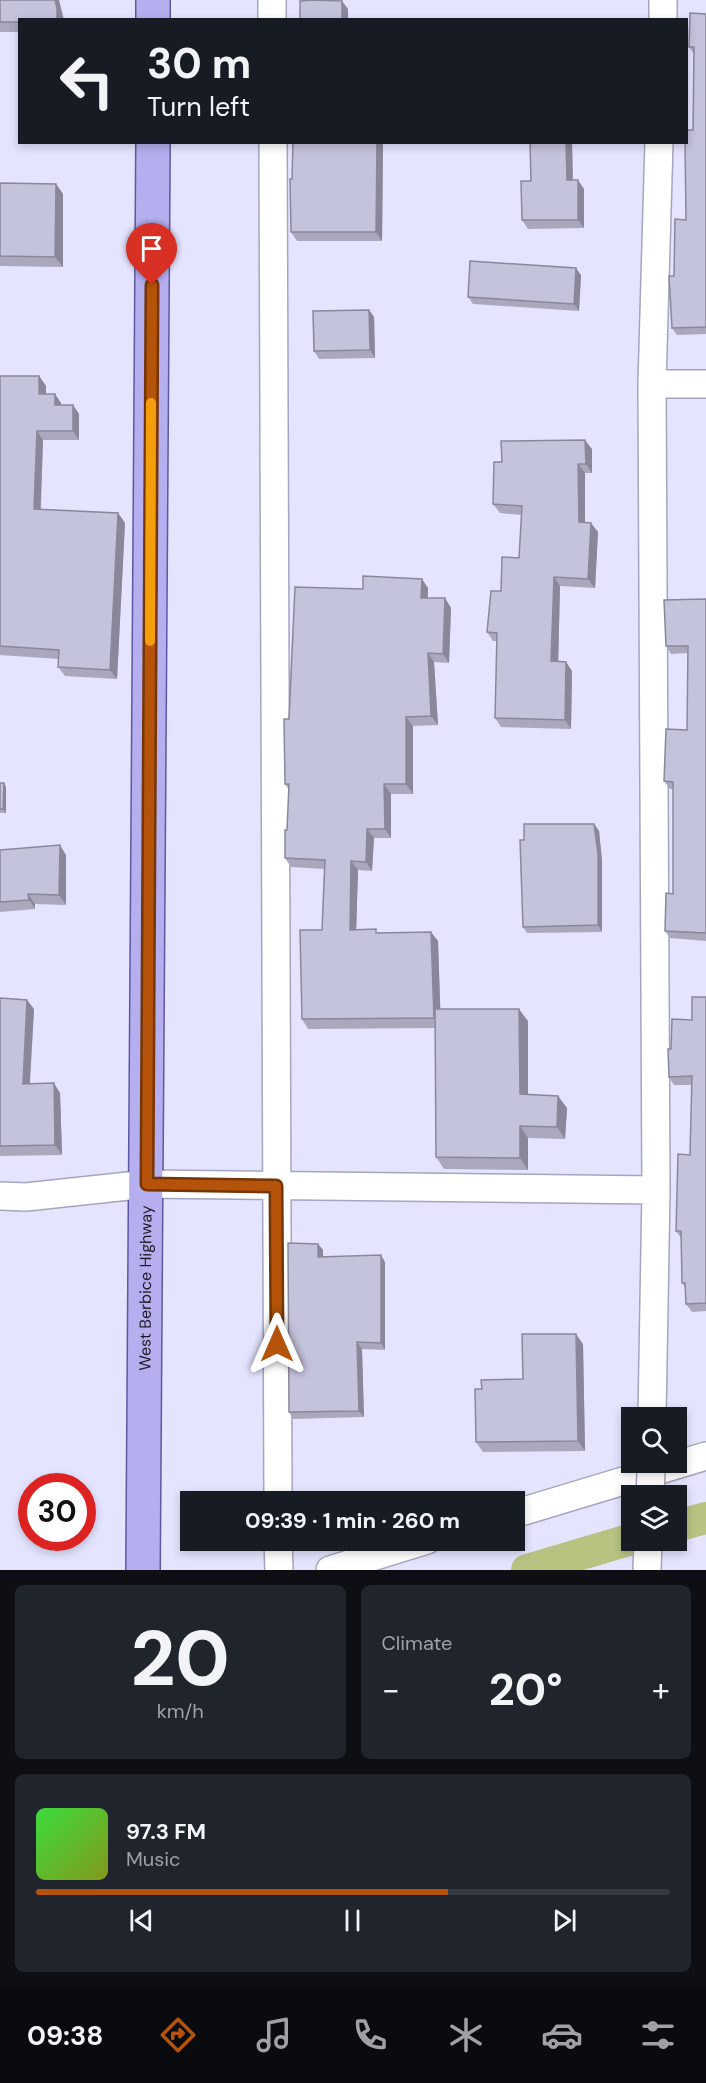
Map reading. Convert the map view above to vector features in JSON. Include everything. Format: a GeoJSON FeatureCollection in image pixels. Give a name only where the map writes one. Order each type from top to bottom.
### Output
{"type":"FeatureCollection","features":[{"type":"Feature","properties":{"kind":"main road"},"geometry":{"type":"LineString","coordinates":[[153,0],[153,18]]}},
{"type":"Feature","properties":{"kind":"main road","name":"West Berbice Highway"},"geometry":{"type":"LineString","coordinates":[[143,1570],[153,144]]}},
{"type":"Feature","properties":{"kind":"street"},"geometry":{"type":"LineString","coordinates":[[272,0],[272,18]]}},
{"type":"Feature","properties":{"kind":"street"},"geometry":{"type":"LineString","coordinates":[[663,0],[663,18]]}},
{"type":"Feature","properties":{"kind":"street"},"geometry":{"type":"LineString","coordinates":[[273,144],[278,1491]]}},
{"type":"Feature","properties":{"kind":"street"},"geometry":{"type":"LineString","coordinates":[[652,1407],[656,1190],[652,384],[659,144]]}},
{"type":"Feature","properties":{"kind":"street"},"geometry":{"type":"LineString","coordinates":[[652,384],[706,384]]}},
{"type":"Feature","properties":{"kind":"street"},"geometry":{"type":"LineString","coordinates":[[0,1196],[26,1197],[147,1184],[656,1190]]}},
{"type":"Feature","properties":{"kind":"street"},"geometry":{"type":"LineString","coordinates":[[525,1511],[706,1456]]}},
{"type":"Feature","properties":{"kind":"street"},"geometry":{"type":"LineString","coordinates":[[278,1551],[279,1570]]}},
{"type":"Feature","properties":{"kind":"street"},"geometry":{"type":"LineString","coordinates":[[330,1570],[391,1551]]}},
{"type":"Feature","properties":{"kind":"street"},"geometry":{"type":"LineString","coordinates":[[647,1570],[648,1551]]}},
{"type":"Feature","properties":{"kind":"building"},"geometry":{"type":"Polygon","coordinates":[[[0,0],[55,0],[57,18],[18,18],[18,22],[0,22],[0,0]]]}},
{"type":"Feature","properties":{"kind":"building"},"geometry":{"type":"Polygon","coordinates":[[[300,1],[342,1],[342,18],[300,18],[300,1]]]}},
{"type":"Feature","properties":{"kind":"building"},"geometry":{"type":"Polygon","coordinates":[[[690,13],[706,14],[706,327],[672,328],[669,276],[674,276],[675,219],[686,220],[685,144],[688,144],[688,130],[693,130],[694,47],[689,47],[690,13]]]}},
{"type":"Feature","properties":{"kind":"building"},"geometry":{"type":"Polygon","coordinates":[[[293,144],[377,144],[376,232],[291,232],[290,179],[292,179],[293,144]]]}},
{"type":"Feature","properties":{"kind":"building"},"geometry":{"type":"Polygon","coordinates":[[[530,144],[566,144],[567,180],[578,180],[578,220],[522,220],[521,181],[531,181],[530,144]]]}},
{"type":"Feature","properties":{"kind":"building"},"geometry":{"type":"Polygon","coordinates":[[[0,183],[56,184],[55,257],[0,256],[0,183]]]}},
{"type":"Feature","properties":{"kind":"building"},"geometry":{"type":"Polygon","coordinates":[[[470,261],[576,268],[574,304],[468,297],[470,261]]]}},
{"type":"Feature","properties":{"kind":"building"},"geometry":{"type":"Polygon","coordinates":[[[369,310],[370,350],[314,351],[313,311],[369,310]]]}},
{"type":"Feature","properties":{"kind":"building"},"geometry":{"type":"Polygon","coordinates":[[[0,376],[39,376],[39,394],[55,394],[55,405],[73,405],[73,431],[37,431],[34,509],[118,513],[110,670],[58,667],[59,650],[0,646],[0,376]]]}},
{"type":"Feature","properties":{"kind":"building"},"geometry":{"type":"Polygon","coordinates":[[[585,440],[586,464],[578,464],[579,522],[591,523],[588,579],[554,577],[551,661],[566,662],[565,720],[495,718],[497,633],[487,632],[491,591],[501,591],[502,557],[519,558],[522,506],[493,504],[494,462],[502,462],[501,441],[585,440]]]}},
{"type":"Feature","properties":{"kind":"building"},"geometry":{"type":"Polygon","coordinates":[[[363,576],[422,579],[421,598],[445,598],[443,654],[428,653],[431,716],[406,717],[406,784],[384,784],[385,829],[367,829],[366,862],[351,861],[350,930],[376,929],[376,933],[431,932],[434,1018],[302,1019],[300,930],[322,930],[325,860],[285,858],[289,784],[285,784],[284,719],[289,719],[295,587],[363,589],[363,576]]]}},
{"type":"Feature","properties":{"kind":"building"},"geometry":{"type":"Polygon","coordinates":[[[706,599],[706,933],[665,931],[666,893],[673,894],[673,782],[664,781],[666,729],[687,730],[688,646],[666,646],[664,600],[706,599]]]}},
{"type":"Feature","properties":{"kind":"building"},"geometry":{"type":"Polygon","coordinates":[[[0,783],[4,783],[3,809],[0,809],[0,783]]]}},
{"type":"Feature","properties":{"kind":"building"},"geometry":{"type":"Polygon","coordinates":[[[524,824],[594,824],[598,854],[598,925],[523,927],[520,840],[524,840],[524,824]]]}},
{"type":"Feature","properties":{"kind":"building"},"geometry":{"type":"Polygon","coordinates":[[[60,845],[59,895],[28,894],[29,900],[0,902],[0,850],[60,845]]]}},
{"type":"Feature","properties":{"kind":"building"},"geometry":{"type":"Polygon","coordinates":[[[692,997],[706,997],[706,1303],[686,1304],[685,1283],[682,1283],[681,1231],[676,1231],[678,1154],[690,1155],[692,1076],[669,1077],[668,1049],[671,1049],[672,1019],[692,1020],[692,997]]]}},
{"type":"Feature","properties":{"kind":"building"},"geometry":{"type":"Polygon","coordinates":[[[0,998],[27,1000],[23,1084],[54,1083],[55,1145],[0,1146],[0,998]]]}},
{"type":"Feature","properties":{"kind":"building"},"geometry":{"type":"Polygon","coordinates":[[[435,1009],[519,1009],[520,1094],[558,1096],[557,1127],[520,1126],[520,1158],[436,1157],[435,1009]]]}},
{"type":"Feature","properties":{"kind":"building"},"geometry":{"type":"Polygon","coordinates":[[[288,1243],[318,1244],[318,1257],[381,1255],[381,1343],[357,1342],[359,1411],[289,1412],[288,1243]]]}},
{"type":"Feature","properties":{"kind":"building"},"geometry":{"type":"Polygon","coordinates":[[[522,1334],[576,1334],[578,1441],[476,1442],[475,1389],[482,1389],[481,1380],[523,1379],[522,1334]]]}},
{"type":"Feature","properties":{"kind":"waterway"},"geometry":{"type":"LineString","coordinates":[[687,1523],[706,1518]]}},
{"type":"Feature","properties":{"kind":"waterway"},"geometry":{"type":"LineString","coordinates":[[527,1570],[621,1542]]}},
{"type":"Feature","properties":{"kind":"slow traffic"},"geometry":{"type":"LineString","coordinates":[[150,641],[151,403]]}},
{"type":"Feature","properties":{"kind":"route"},"geometry":{"type":"LineString","coordinates":[[152,285],[147,1184],[276,1186],[277,1344]]}}]}
